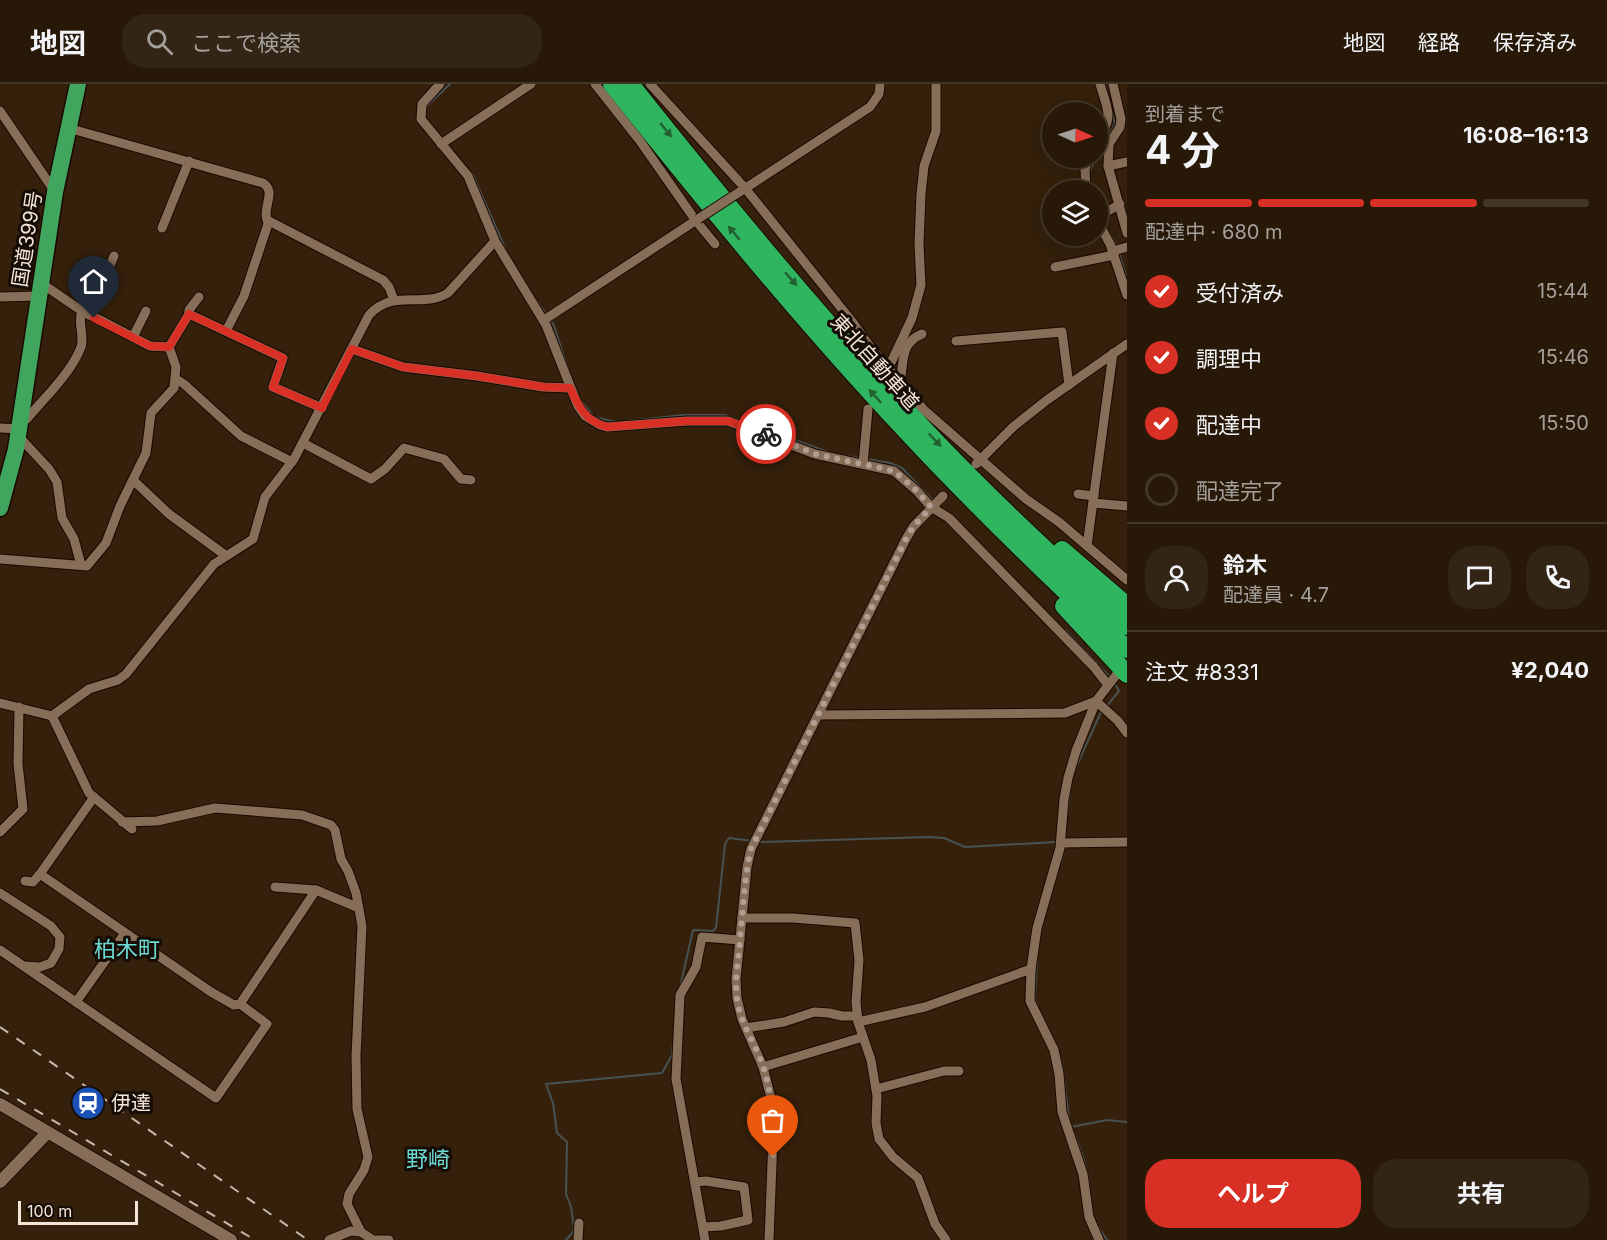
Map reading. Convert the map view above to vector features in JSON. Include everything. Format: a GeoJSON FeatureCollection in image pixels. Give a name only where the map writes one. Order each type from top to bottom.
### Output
{"type":"FeatureCollection","features":[{"type":"Feature","properties":{"kind":"highway","name":"国道399号"},"geometry":{"type":"LineString","coordinates":[[0,508],[19,430],[55,192],[78,84]]}},
{"type":"Feature","properties":{"kind":"highway","name":"東北自動車道"},"geometry":{"type":"LineString","coordinates":[[612,84],[808,322],[929,455],[1021,548],[1127,649]]}},
{"type":"Feature","properties":{"kind":"highway","name":"東北自動車道"},"geometry":{"type":"LineString","coordinates":[[630,84],[820,313],[898,401],[980,486],[1127,626]]}},
{"type":"Feature","properties":{"kind":"highway"},"geometry":{"type":"LineString","coordinates":[[929,455],[1115,679]]}},
{"type":"Feature","properties":{"kind":"highway"},"geometry":{"type":"LineString","coordinates":[[980,486],[1072,558],[1127,606]]}},
{"type":"Feature","properties":{"kind":"street"},"geometry":{"type":"LineString","coordinates":[[440,84],[422,104],[420,113],[424,124],[444,142],[468,176],[495,241],[524,290],[547,318],[570,388],[585,416],[600,425],[614,427],[687,421],[728,421],[815,454],[864,460],[894,471],[937,502],[949,518],[1094,667],[1115,679],[1076,751],[1068,778],[1063,843],[1037,928],[1031,969],[1030,1001],[1054,1050],[1059,1074],[1062,1112],[1083,1174],[1089,1217],[1099,1240]]}},
{"type":"Feature","properties":{"kind":"street"},"geometry":{"type":"LineString","coordinates":[[444,142],[531,84]]}},
{"type":"Feature","properties":{"kind":"street"},"geometry":{"type":"LineString","coordinates":[[595,84],[715,244]]}},
{"type":"Feature","properties":{"kind":"street"},"geometry":{"type":"LineString","coordinates":[[650,84],[743,190],[924,410],[979,461],[1059,522],[1127,579]]}},
{"type":"Feature","properties":{"kind":"street"},"geometry":{"type":"LineString","coordinates":[[547,318],[870,106],[879,94],[880,84]]}},
{"type":"Feature","properties":{"kind":"street"},"geometry":{"type":"LineString","coordinates":[[888,369],[912,318],[921,285],[919,244],[921,194],[924,166],[936,132],[936,84]]}},
{"type":"Feature","properties":{"kind":"street"},"geometry":{"type":"LineString","coordinates":[[1100,84],[1118,117]]}},
{"type":"Feature","properties":{"kind":"street"},"geometry":{"type":"LineString","coordinates":[[1113,84],[1120,127],[1109,144],[1108,166],[1127,233]]}},
{"type":"Feature","properties":{"kind":"street"},"geometry":{"type":"LineString","coordinates":[[0,111],[55,192]]}},
{"type":"Feature","properties":{"kind":"street"},"geometry":{"type":"LineString","coordinates":[[68,128],[245,177],[267,186],[270,193],[265,215],[269,221],[383,280],[389,287],[394,300]]}},
{"type":"Feature","properties":{"kind":"street"},"geometry":{"type":"LineString","coordinates":[[162,228],[189,161]]}},
{"type":"Feature","properties":{"kind":"street"},"geometry":{"type":"LineString","coordinates":[[1108,166],[1127,162]]}},
{"type":"Feature","properties":{"kind":"street"},"geometry":{"type":"LineString","coordinates":[[1108,212],[1120,204]]}},
{"type":"Feature","properties":{"kind":"street"},"geometry":{"type":"LineString","coordinates":[[226,331],[248,287],[269,221]]}},
{"type":"Feature","properties":{"kind":"street"},"geometry":{"type":"LineString","coordinates":[[1108,233],[1118,250],[1127,295]]}},
{"type":"Feature","properties":{"kind":"street"},"geometry":{"type":"LineString","coordinates":[[52,716],[89,689],[118,680],[126,674],[214,564],[253,539],[265,497],[292,462],[374,309],[394,300],[440,298],[448,293],[495,241]]}},
{"type":"Feature","properties":{"kind":"street"},"geometry":{"type":"LineString","coordinates":[[1055,267],[1118,250]]}},
{"type":"Feature","properties":{"kind":"street"},"geometry":{"type":"LineString","coordinates":[[19,430],[77,356],[83,338],[79,320],[86,313],[114,256]]}},
{"type":"Feature","properties":{"kind":"street"},"geometry":{"type":"LineString","coordinates":[[0,297],[40,289],[150,346],[169,347]]}},
{"type":"Feature","properties":{"kind":"street"},"geometry":{"type":"LineString","coordinates":[[169,347],[189,314],[189,310],[199,297]]}},
{"type":"Feature","properties":{"kind":"street"},"geometry":{"type":"LineString","coordinates":[[134,337],[146,311]]}},
{"type":"Feature","properties":{"kind":"street"},"geometry":{"type":"LineString","coordinates":[[189,314],[283,358],[273,387],[322,408]]}},
{"type":"Feature","properties":{"kind":"street"},"geometry":{"type":"LineString","coordinates":[[956,341],[1062,332],[1069,385]]}},
{"type":"Feature","properties":{"kind":"street"},"geometry":{"type":"LineString","coordinates":[[900,383],[906,347],[913,338],[922,333]]}},
{"type":"Feature","properties":{"kind":"street"},"geometry":{"type":"LineString","coordinates":[[979,461],[1013,427],[1127,344]]}},
{"type":"Feature","properties":{"kind":"street"},"geometry":{"type":"LineString","coordinates":[[0,559],[87,566],[106,543],[120,506],[146,453],[149,417],[174,388],[176,379],[174,357],[169,347]]}},
{"type":"Feature","properties":{"kind":"street"},"geometry":{"type":"LineString","coordinates":[[352,349],[403,367],[543,387],[570,388]]}},
{"type":"Feature","properties":{"kind":"street"},"geometry":{"type":"LineString","coordinates":[[1088,546],[1113,353]]}},
{"type":"Feature","properties":{"kind":"street"},"geometry":{"type":"LineString","coordinates":[[176,379],[241,436],[292,462]]}},
{"type":"Feature","properties":{"kind":"street"},"geometry":{"type":"LineString","coordinates":[[864,460],[868,409]]}},
{"type":"Feature","properties":{"kind":"street"},"geometry":{"type":"LineString","coordinates":[[0,428],[19,430]]}},
{"type":"Feature","properties":{"kind":"street"},"geometry":{"type":"LineString","coordinates":[[19,430],[24,441],[49,469],[57,482],[62,518],[74,539],[81,565]]}},
{"type":"Feature","properties":{"kind":"street"},"geometry":{"type":"LineString","coordinates":[[303,442],[371,479],[386,469],[404,448],[444,459],[461,479],[471,480]]}},
{"type":"Feature","properties":{"kind":"street"},"geometry":{"type":"LineString","coordinates":[[133,480],[169,514],[225,555]]}},
{"type":"Feature","properties":{"kind":"street"},"geometry":{"type":"LineString","coordinates":[[1078,494],[1127,506]]}},
{"type":"Feature","properties":{"kind":"street"},"geometry":{"type":"LineString","coordinates":[[770,1240],[772,1102],[764,1067],[746,1028],[737,998],[736,980],[747,867],[751,849],[906,539],[913,527],[937,502]]}},
{"type":"Feature","properties":{"kind":"street"},"geometry":{"type":"LineString","coordinates":[[0,703],[52,716],[80,776],[94,797],[132,830]]}},
{"type":"Feature","properties":{"kind":"street"},"geometry":{"type":"LineString","coordinates":[[818,715],[1054,714],[1102,706]]}},
{"type":"Feature","properties":{"kind":"street"},"geometry":{"type":"LineString","coordinates":[[1102,706],[1127,733]]}},
{"type":"Feature","properties":{"kind":"street"},"geometry":{"type":"LineString","coordinates":[[0,832],[23,809],[18,764],[19,707]]}},
{"type":"Feature","properties":{"kind":"street"},"geometry":{"type":"LineString","coordinates":[[25,881],[33,882],[40,874],[94,797]]}},
{"type":"Feature","properties":{"kind":"street"},"geometry":{"type":"LineString","coordinates":[[122,822],[157,821],[215,808],[302,815],[331,825],[335,830],[341,859],[348,871],[362,926],[356,1056],[357,1109],[368,1157],[364,1170],[349,1194],[348,1204],[361,1232]]}},
{"type":"Feature","properties":{"kind":"street"},"geometry":{"type":"LineString","coordinates":[[1063,843],[1127,842]]}},
{"type":"Feature","properties":{"kind":"street"},"geometry":{"type":"LineString","coordinates":[[0,950],[216,1098],[267,1024],[240,1004],[234,1005],[211,992],[40,874]]}},
{"type":"Feature","properties":{"kind":"street"},"geometry":{"type":"LineString","coordinates":[[275,887],[316,890],[359,908]]}},
{"type":"Feature","properties":{"kind":"street"},"geometry":{"type":"LineString","coordinates":[[240,1004],[316,890]]}},
{"type":"Feature","properties":{"kind":"street"},"geometry":{"type":"LineString","coordinates":[[0,893],[51,926],[60,937],[60,949],[51,963],[40,967],[23,966]]}},
{"type":"Feature","properties":{"kind":"street"},"geometry":{"type":"LineString","coordinates":[[742,918],[793,918],[855,924],[859,960],[857,1019],[871,1060],[878,1102],[876,1124],[879,1139],[893,1157],[918,1178],[932,1216],[946,1240]]}},
{"type":"Feature","properties":{"kind":"street"},"geometry":{"type":"LineString","coordinates":[[76,1002],[125,933]]}},
{"type":"Feature","properties":{"kind":"street"},"geometry":{"type":"LineString","coordinates":[[705,1240],[676,1079],[680,994],[696,967],[702,937],[740,940]]}},
{"type":"Feature","properties":{"kind":"street"},"geometry":{"type":"LineString","coordinates":[[746,1028],[784,1022],[813,1012],[857,1019],[925,1007],[1031,969]]}},
{"type":"Feature","properties":{"kind":"street"},"geometry":{"type":"LineString","coordinates":[[764,1067],[863,1036]]}},
{"type":"Feature","properties":{"kind":"street"},"geometry":{"type":"LineString","coordinates":[[876,1089],[944,1071],[959,1071]]}},
{"type":"Feature","properties":{"kind":"street"},"geometry":{"type":"LineString","coordinates":[[0,1104],[231,1240]]}},
{"type":"Feature","properties":{"kind":"street"},"geometry":{"type":"LineString","coordinates":[[0,1182],[47,1132]]}},
{"type":"Feature","properties":{"kind":"street"},"geometry":{"type":"LineString","coordinates":[[696,1182],[706,1181],[744,1187],[748,1220],[703,1227]]}},
{"type":"Feature","properties":{"kind":"street"},"geometry":{"type":"LineString","coordinates":[[578,1240],[579,1223]]}},
{"type":"Feature","properties":{"kind":"street"},"geometry":{"type":"LineString","coordinates":[[329,1240],[351,1231],[361,1232],[373,1240],[389,1240]]}},
{"type":"Feature","properties":{"kind":"waterway"},"geometry":{"type":"LineString","coordinates":[[426,107],[450,84]]}},
{"type":"Feature","properties":{"kind":"waterway"},"geometry":{"type":"LineString","coordinates":[[1105,84],[1115,124],[1108,136]]}},
{"type":"Feature","properties":{"kind":"waterway"},"geometry":{"type":"LineString","coordinates":[[1089,173],[1091,168]]}},
{"type":"Feature","properties":{"kind":"waterway"},"geometry":{"type":"LineString","coordinates":[[468,169],[473,175],[505,248]]}},
{"type":"Feature","properties":{"kind":"waterway"},"geometry":{"type":"LineString","coordinates":[[1108,231],[1118,248]]}},
{"type":"Feature","properties":{"kind":"waterway"},"geometry":{"type":"LineString","coordinates":[[1119,253],[1127,279]]}},
{"type":"Feature","properties":{"kind":"waterway"},"geometry":{"type":"LineString","coordinates":[[534,297],[546,314]]}},
{"type":"Feature","properties":{"kind":"waterway"},"geometry":{"type":"LineString","coordinates":[[550,318],[569,372]]}},
{"type":"Feature","properties":{"kind":"waterway"},"geometry":{"type":"LineString","coordinates":[[580,400],[594,417],[616,422]]}},
{"type":"Feature","properties":{"kind":"waterway"},"geometry":{"type":"LineString","coordinates":[[628,421],[683,415],[725,415],[831,453]]}},
{"type":"Feature","properties":{"kind":"waterway"},"geometry":{"type":"LineString","coordinates":[[840,455],[861,458]]}},
{"type":"Feature","properties":{"kind":"waterway"},"geometry":{"type":"LineString","coordinates":[[867,459],[890,463],[902,468],[935,503]]}},
{"type":"Feature","properties":{"kind":"waterway"},"geometry":{"type":"LineString","coordinates":[[1065,630],[1111,678]]}},
{"type":"Feature","properties":{"kind":"waterway"},"geometry":{"type":"LineString","coordinates":[[1106,707],[1119,691],[1114,682]]}},
{"type":"Feature","properties":{"kind":"waterway"},"geometry":{"type":"LineString","coordinates":[[1077,765],[1102,710]]}},
{"type":"Feature","properties":{"kind":"waterway"},"geometry":{"type":"LineString","coordinates":[[1067,815],[1070,790]]}},
{"type":"Feature","properties":{"kind":"waterway"},"geometry":{"type":"LineString","coordinates":[[758,842],[930,837],[944,838],[965,847],[1056,842]]}},
{"type":"Feature","properties":{"kind":"waterway"},"geometry":{"type":"LineString","coordinates":[[680,987],[693,930],[713,931],[716,928],[725,844],[729,838],[753,841]]}},
{"type":"Feature","properties":{"kind":"waterway"},"geometry":{"type":"LineString","coordinates":[[1061,862],[1064,850]]}},
{"type":"Feature","properties":{"kind":"waterway"},"geometry":{"type":"LineString","coordinates":[[1037,960],[1035,999],[1037,1005]]}},
{"type":"Feature","properties":{"kind":"waterway"},"geometry":{"type":"LineString","coordinates":[[675,1010],[676,998]]}},
{"type":"Feature","properties":{"kind":"waterway"},"geometry":{"type":"LineString","coordinates":[[1050,1032],[1058,1048]]}},
{"type":"Feature","properties":{"kind":"waterway"},"geometry":{"type":"LineString","coordinates":[[566,1240],[574,1227],[566,1194],[567,1142],[557,1133],[553,1103],[546,1084],[662,1073],[672,1055],[673,1043]]}},
{"type":"Feature","properties":{"kind":"waterway"},"geometry":{"type":"LineString","coordinates":[[1059,1054],[1069,1119]]}},
{"type":"Feature","properties":{"kind":"waterway"},"geometry":{"type":"LineString","coordinates":[[1071,1127],[1107,1120],[1127,1122]]}},
{"type":"Feature","properties":{"kind":"waterway"},"geometry":{"type":"LineString","coordinates":[[1074,1133],[1089,1181]]}},
{"type":"Feature","properties":{"kind":"waterway"},"geometry":{"type":"LineString","coordinates":[[1097,1225],[1107,1240]]}},
{"type":"Feature","properties":{"kind":"railway"},"geometry":{"type":"LineString","coordinates":[[0,1027],[308,1240]]}},
{"type":"Feature","properties":{"kind":"railway"},"geometry":{"type":"LineString","coordinates":[[0,1089],[255,1240]]}},
{"type":"Feature","properties":{"kind":"way so far"},"geometry":{"type":"LineString","coordinates":[[766,434],[815,454],[894,471],[902,476],[931,507],[913,527],[906,539],[751,849],[745,884],[736,980],[737,998],[742,1019],[764,1067],[772,1102],[773,1157]]}},
{"type":"Feature","properties":{"kind":"place","name":"伊達"},"geometry":{"type":"Point","coordinates":[88,1103]}},
{"type":"Feature","properties":{"kind":"district","name":"柏木町"},"geometry":{"type":"Point","coordinates":[127,949]}},
{"type":"Feature","properties":{"kind":"district","name":"野崎"},"geometry":{"type":"Point","coordinates":[428,1159]}},
{"type":"Feature","properties":{"kind":"route"},"geometry":{"type":"LineString","coordinates":[[94,318],[150,346],[169,347],[189,314],[283,358],[273,387],[322,408],[352,349],[403,367],[543,387],[570,388],[585,416],[607,427],[687,421],[728,421],[766,434]]}}]}
